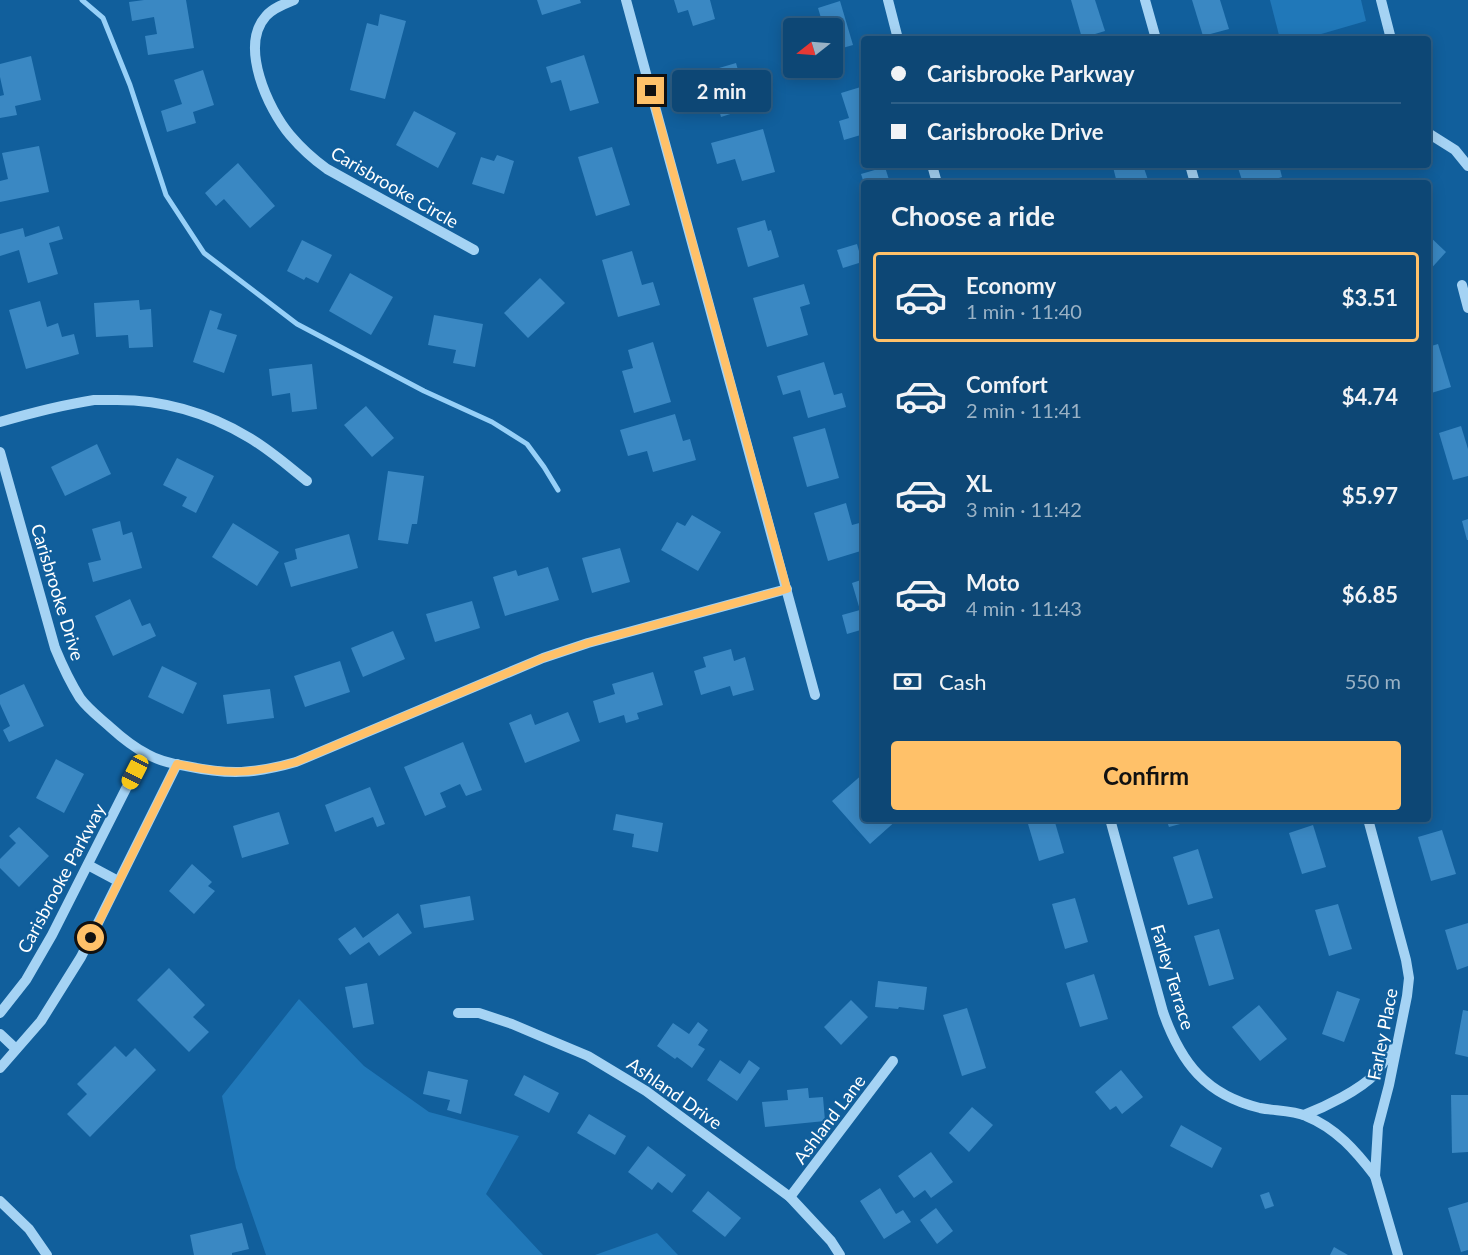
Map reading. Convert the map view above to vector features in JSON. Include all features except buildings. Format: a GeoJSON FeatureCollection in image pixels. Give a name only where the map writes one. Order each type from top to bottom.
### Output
{"type":"FeatureCollection","features":[{"type":"Feature","properties":{"kind":"street","name":"Carisbrooke Circle"},"geometry":{"type":"LineString","coordinates":[[294,0],[266,15],[258,29],[254,43],[257,66],[264,90],[274,113],[289,134],[308,155],[327,169],[474,250]]}},
{"type":"Feature","properties":{"kind":"street"},"geometry":{"type":"LineString","coordinates":[[626,0],[815,695]]}},
{"type":"Feature","properties":{"kind":"street"},"geometry":{"type":"LineString","coordinates":[[888,0],[897,36]]}},
{"type":"Feature","properties":{"kind":"street"},"geometry":{"type":"LineString","coordinates":[[1145,0],[1155,36]]}},
{"type":"Feature","properties":{"kind":"street"},"geometry":{"type":"LineString","coordinates":[[1381,0],[1390,36]]}},
{"type":"Feature","properties":{"kind":"street"},"geometry":{"type":"LineString","coordinates":[[1431,135],[1455,150],[1468,166]]}},
{"type":"Feature","properties":{"kind":"street"},"geometry":{"type":"LineString","coordinates":[[1462,285],[1468,308]]}},
{"type":"Feature","properties":{"kind":"street"},"geometry":{"type":"LineString","coordinates":[[0,422],[96,400],[127,400],[162,404],[218,420],[250,438],[307,481]]}},
{"type":"Feature","properties":{"kind":"street","name":"Carisbrooke Drive"},"geometry":{"type":"LineString","coordinates":[[0,452],[55,648],[67,676],[82,700],[123,738],[144,753],[177,764],[227,773],[257,771],[296,762],[564,651],[787,589]]}},
{"type":"Feature","properties":{"kind":"street","name":"Carisbrooke Parkway"},"geometry":{"type":"LineString","coordinates":[[0,1013],[31,971],[52,936],[144,753]]}},
{"type":"Feature","properties":{"kind":"street"},"geometry":{"type":"LineString","coordinates":[[0,1068],[41,1021],[81,957],[177,764]]}},
{"type":"Feature","properties":{"kind":"street","name":"Farley Terrace"},"geometry":{"type":"LineString","coordinates":[[1111,822],[1163,1012],[1171,1035],[1184,1058],[1198,1076],[1239,1102],[1261,1108],[1304,1114],[1330,1129],[1345,1141],[1375,1176]]}},
{"type":"Feature","properties":{"kind":"street","name":"Farley Place"},"geometry":{"type":"LineString","coordinates":[[1369,822],[1409,978],[1389,1085],[1378,1127],[1375,1176],[1398,1255]]}},
{"type":"Feature","properties":{"kind":"street"},"geometry":{"type":"LineString","coordinates":[[88,865],[118,881]]}},
{"type":"Feature","properties":{"kind":"street","name":"Ashland Drive"},"geometry":{"type":"LineString","coordinates":[[458,1014],[479,1013],[512,1024],[588,1056],[646,1091],[790,1197],[831,1241],[840,1255]]}},
{"type":"Feature","properties":{"kind":"street"},"geometry":{"type":"LineString","coordinates":[[0,1034],[16,1049]]}},
{"type":"Feature","properties":{"kind":"street"},"geometry":{"type":"LineString","coordinates":[[1304,1114],[1321,1108],[1355,1089],[1374,1075],[1398,1041]]}},
{"type":"Feature","properties":{"kind":"street","name":"Ashland Lane"},"geometry":{"type":"LineString","coordinates":[[790,1197],[893,1061]]}},
{"type":"Feature","properties":{"kind":"street"},"geometry":{"type":"LineString","coordinates":[[0,1201],[29,1229],[47,1255]]}},
{"type":"Feature","properties":{"kind":"shaded area"},"geometry":{"type":"Polygon","coordinates":[[[1270,0],[1361,0],[1366,21],[1314,36],[1279,36],[1270,0]]]}},
{"type":"Feature","properties":{"kind":"shaded area"},"geometry":{"type":"Polygon","coordinates":[[[299,999],[364,1066],[429,1112],[519,1136],[486,1194],[543,1255],[266,1255],[236,1168],[222,1096],[299,999]]]}},
{"type":"Feature","properties":{"kind":"shaded area"},"geometry":{"type":"Polygon","coordinates":[[[657,1233],[678,1255],[595,1255],[657,1233]]]}},
{"type":"Feature","properties":{"kind":"waterway"},"geometry":{"type":"LineString","coordinates":[[82,0],[103,18],[130,85],[166,195],[204,253],[297,324],[424,391],[492,422],[527,444],[558,490]]}},
{"type":"Feature","properties":{"kind":"route"},"geometry":{"type":"LineString","coordinates":[[91,938],[177,764],[227,773],[249,772],[296,762],[543,658],[588,643],[787,589],[651,91]]}}]}
